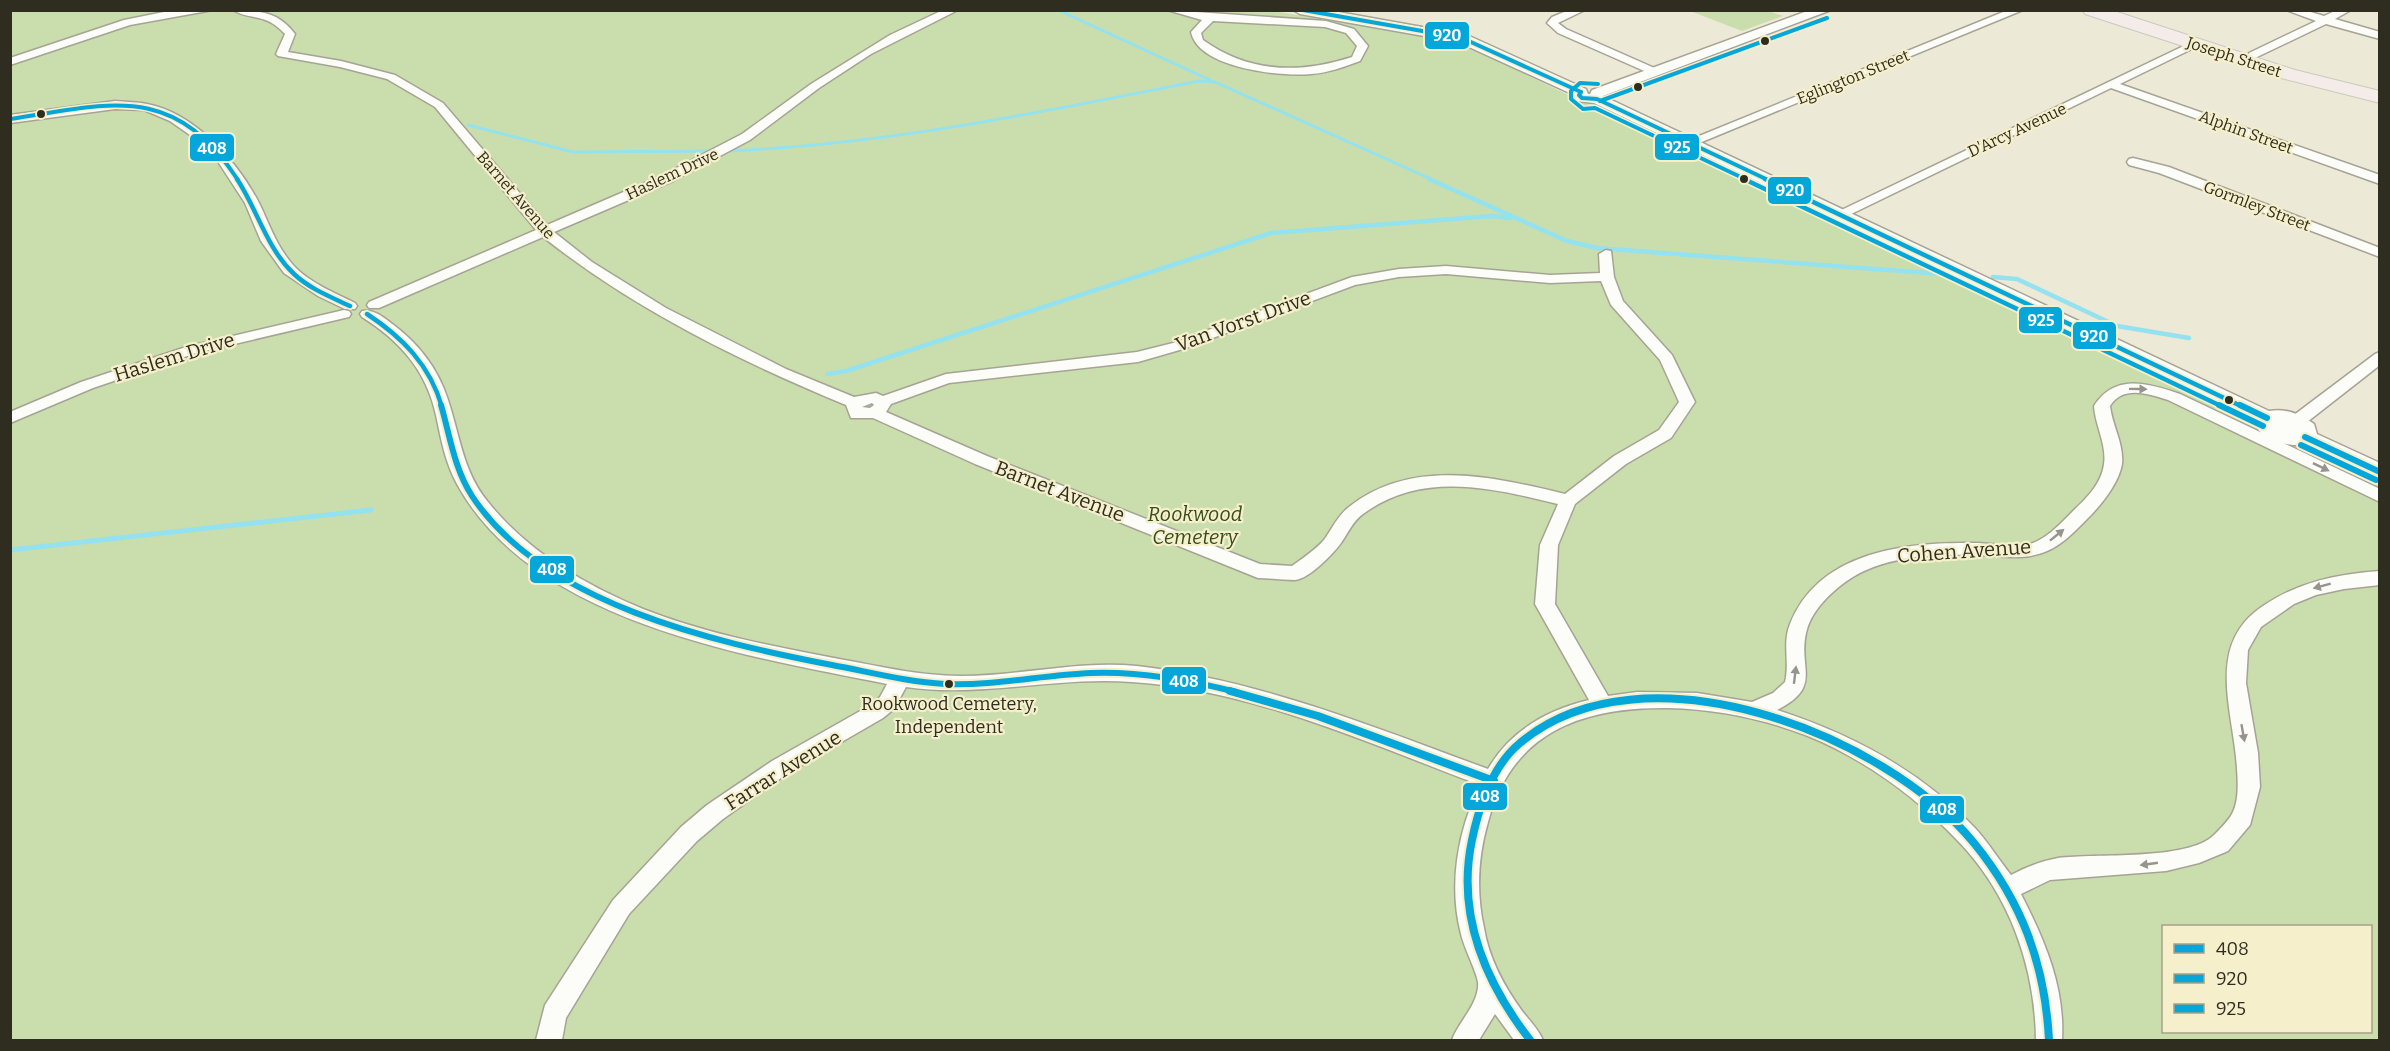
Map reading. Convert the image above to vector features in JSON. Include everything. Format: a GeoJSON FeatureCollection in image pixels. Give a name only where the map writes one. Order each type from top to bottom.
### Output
{"type":"FeatureCollection","features":[{"type":"Feature","properties":{"kind":"highway","name":"Joseph Street"},"geometry":{"type":"LineString","coordinates":[[2091,10],[2288,74],[2379,97]]}},
{"type":"Feature","properties":{"kind":"highway","name":"Joseph Street"},"geometry":{"type":"LineString","coordinates":[[2115,10],[2253,55],[2379,89]]}},
{"type":"Feature","properties":{"kind":"main road"},"geometry":{"type":"LineString","coordinates":[[1300,10],[1462,38],[1592,95],[2283,430],[2379,472]]}},
{"type":"Feature","properties":{"kind":"main road"},"geometry":{"type":"LineString","coordinates":[[1592,95],[1824,10]]}},
{"type":"Feature","properties":{"kind":"street"},"geometry":{"type":"LineString","coordinates":[[10,62],[128,22],[208,10]]}},
{"type":"Feature","properties":{"kind":"street","name":"Barnet Avenue"},"geometry":{"type":"LineString","coordinates":[[238,10],[257,12],[281,23],[290,34],[282,54],[341,64],[391,77],[439,105],[544,231],[587,265],[661,311],[780,372],[855,403],[853,409],[857,414],[879,407],[981,460],[1258,571],[1296,573],[1327,548],[1354,511],[1396,486],[1443,478],[1507,486],[1568,501]]}},
{"type":"Feature","properties":{"kind":"street","name":"Haslem Drive"},"geometry":{"type":"LineString","coordinates":[[370,309],[668,178],[714,155],[762,127],[815,86],[867,52],[953,10]]}},
{"type":"Feature","properties":{"kind":"street"},"geometry":{"type":"LineString","coordinates":[[1172,10],[1210,18],[1326,24],[1350,31],[1363,46],[1356,58],[1326,69],[1293,71],[1264,68],[1238,63],[1211,52],[1197,41],[1196,32],[1210,18]]}},
{"type":"Feature","properties":{"kind":"street"},"geometry":{"type":"LineString","coordinates":[[1580,10],[1556,19],[1552,23],[1562,31],[1655,72]]}},
{"type":"Feature","properties":{"kind":"street","name":"Eglington Street"},"geometry":{"type":"LineString","coordinates":[[1688,143],[2018,10]]}},
{"type":"Feature","properties":{"kind":"street"},"geometry":{"type":"LineString","coordinates":[[2291,10],[2379,36]]}},
{"type":"Feature","properties":{"kind":"street"},"geometry":{"type":"LineString","coordinates":[[2301,10],[2326,20]]}},
{"type":"Feature","properties":{"kind":"street"},"geometry":{"type":"LineString","coordinates":[[2253,55],[2346,10]]}},
{"type":"Feature","properties":{"kind":"street","name":"D'Arcy Avenue"},"geometry":{"type":"LineString","coordinates":[[1838,215],[2113,85],[2194,44]]}},
{"type":"Feature","properties":{"kind":"street","name":"Alphin Street"},"geometry":{"type":"LineString","coordinates":[[2113,85],[2379,180]]}},
{"type":"Feature","properties":{"kind":"street"},"geometry":{"type":"LineString","coordinates":[[10,119],[115,105],[146,107],[174,118],[201,137],[220,155],[252,203],[268,241],[289,270],[347,310],[352,317],[370,309],[405,340],[428,369],[438,391],[451,452],[468,488],[513,538],[553,570],[602,599],[678,630],[765,652],[902,678],[962,684],[1051,675],[1133,673],[1181,680],[1226,690],[1350,729],[1494,781]]}},
{"type":"Feature","properties":{"kind":"street","name":"Gormley Street"},"geometry":{"type":"LineString","coordinates":[[2133,162],[2164,170],[2379,253]]}},
{"type":"Feature","properties":{"kind":"street"},"geometry":{"type":"LineString","coordinates":[[1602,704],[1545,604],[1549,545],[1568,501],[1620,460],[1665,434],[1687,402],[1667,358],[1616,302],[1607,277],[1606,254]]}},
{"type":"Feature","properties":{"kind":"street","name":"Van Vorst Drive"},"geometry":{"type":"LineString","coordinates":[[879,407],[946,379],[1138,357],[1178,346],[1352,281],[1399,273],[1446,270],[1550,279],[1607,277]]}},
{"type":"Feature","properties":{"kind":"street","name":"Haslem Drive"},"geometry":{"type":"LineString","coordinates":[[10,418],[87,385],[171,356],[347,310]]}},
{"type":"Feature","properties":{"kind":"street"},"geometry":{"type":"LineString","coordinates":[[2379,357],[2283,430],[2379,496]]}},
{"type":"Feature","properties":{"kind":"street","name":"Cohen Avenue"},"geometry":{"type":"LineString","coordinates":[[1754,710],[1778,699],[1792,688],[1796,671],[1797,628],[1815,600],[1842,574],[1866,561],[1894,555],[1957,549],[2031,550],[2046,544],[2059,534],[2087,508],[2111,472],[2113,460],[2102,406],[2106,398],[2113,393],[2134,388],[2161,392],[2283,430]]}},
{"type":"Feature","properties":{"kind":"street"},"geometry":{"type":"LineString","coordinates":[[2009,889],[2030,877],[2050,870],[2135,866],[2169,861],[2219,845],[2236,829],[2247,808],[2250,781],[2235,689],[2235,666],[2239,648],[2250,627],[2259,615],[2273,605],[2310,589],[2346,580],[2379,578]]}},
{"type":"Feature","properties":{"kind":"street","name":"Farrar Avenue"},"geometry":{"type":"LineString","coordinates":[[549,1041],[554,1014],[621,907],[689,834],[715,812],[780,766],[876,712],[887,703],[902,678]]}},
{"type":"Feature","properties":{"kind":"street"},"geometry":{"type":"LineString","coordinates":[[1530,1041],[1509,1016],[1490,983],[1472,934],[1467,887],[1473,834],[1494,781],[1506,759],[1538,730],[1564,716],[1602,704],[1652,699],[1754,710],[1829,737],[1898,776],[1964,832],[2009,889],[2028,930],[2043,975],[2048,1002],[2049,1041]]}},
{"type":"Feature","properties":{"kind":"street"},"geometry":{"type":"LineString","coordinates":[[1465,1041],[1482,1012],[1490,983]]}},
{"type":"Feature","properties":{"kind":"green space","name":"Rookwood Cemetery"},"geometry":{"type":"Polygon","coordinates":[[[1267,10],[1431,37],[1466,46],[2379,482],[2379,1040],[11,1040],[11,11],[1267,10]]]}},
{"type":"Feature","properties":{"kind":"green space"},"geometry":{"type":"Polygon","coordinates":[[[1690,11],[1768,11],[1783,16],[1742,31],[1690,11]]]}},
{"type":"Feature","properties":{"kind":"waterway"},"geometry":{"type":"LineString","coordinates":[[1058,10],[1210,80]]}},
{"type":"Feature","properties":{"kind":"waterway"},"geometry":{"type":"LineString","coordinates":[[724,151],[784,148],[903,134],[1022,115],[1199,81],[1215,82],[1433,180]]}},
{"type":"Feature","properties":{"kind":"waterway"},"geometry":{"type":"LineString","coordinates":[[468,125],[573,152],[714,151]]}},
{"type":"Feature","properties":{"kind":"waterway"},"geometry":{"type":"LineString","coordinates":[[1429,179],[1567,241],[1597,248],[1942,274]]}},
{"type":"Feature","properties":{"kind":"waterway"},"geometry":{"type":"LineString","coordinates":[[827,374],[846,371],[1271,233],[1492,216],[1511,218]]}},
{"type":"Feature","properties":{"kind":"waterway"},"geometry":{"type":"LineString","coordinates":[[1993,277],[2017,279],[2117,326],[2189,338]]}},
{"type":"Feature","properties":{"kind":"waterway"},"geometry":{"type":"LineString","coordinates":[[10,550],[371,510]]}},
{"type":"Feature","properties":{"kind":"transit line","name":"920"},"geometry":{"type":"LineString","coordinates":[[1303,10],[1462,38],[1581,92]]}},
{"type":"Feature","properties":{"kind":"transit line","name":"925"},"geometry":{"type":"LineString","coordinates":[[1600,101],[1827,18]]}},
{"type":"Feature","properties":{"kind":"transit line","name":"925"},"geometry":{"type":"LineString","coordinates":[[1598,84],[1580,83],[1571,91],[1571,99],[1583,109],[1595,108],[2263,426]]}},
{"type":"Feature","properties":{"kind":"transit line","name":"920"},"geometry":{"type":"LineString","coordinates":[[1581,92],[1579,95],[1582,98],[1597,99],[2267,418]]}},
{"type":"Feature","properties":{"kind":"transit line","name":"408"},"geometry":{"type":"LineString","coordinates":[[10,119],[116,104],[147,107],[164,113],[195,132],[222,158],[243,188],[272,245],[288,268],[308,285],[350,306]]}},
{"type":"Feature","properties":{"kind":"transit line","name":"408"},"geometry":{"type":"LineString","coordinates":[[367,314],[406,344],[426,369],[439,398],[462,478],[485,513],[516,543],[551,569],[587,590],[649,618],[745,647],[916,681],[960,684],[1092,673],[1137,674],[1183,681],[1229,690],[1318,716],[1494,781]]}},
{"type":"Feature","properties":{"kind":"transit line","name":"920"},"geometry":{"type":"LineString","coordinates":[[2305,437],[2380,472]]}},
{"type":"Feature","properties":{"kind":"transit line","name":"925"},"geometry":{"type":"LineString","coordinates":[[2301,445],[2376,480]]}},
{"type":"Feature","properties":{"kind":"transit line","name":"408"},"geometry":{"type":"LineString","coordinates":[[1530,1040],[1499,997],[1487,974],[1471,925],[1468,873],[1471,846],[1482,804],[1494,777],[1510,753],[1550,722],[1585,708],[1624,701],[1664,699],[1705,702],[1745,709],[1816,731],[1883,766],[1921,792],[1948,815],[1973,841],[1995,870],[2014,902],[2029,935],[2040,969],[2047,1004],[2049,1040]]}},
{"type":"Feature","properties":{"kind":"place","name":"Rookwood Cemetery, Independent"},"geometry":{"type":"Point","coordinates":[949,684]}}]}
